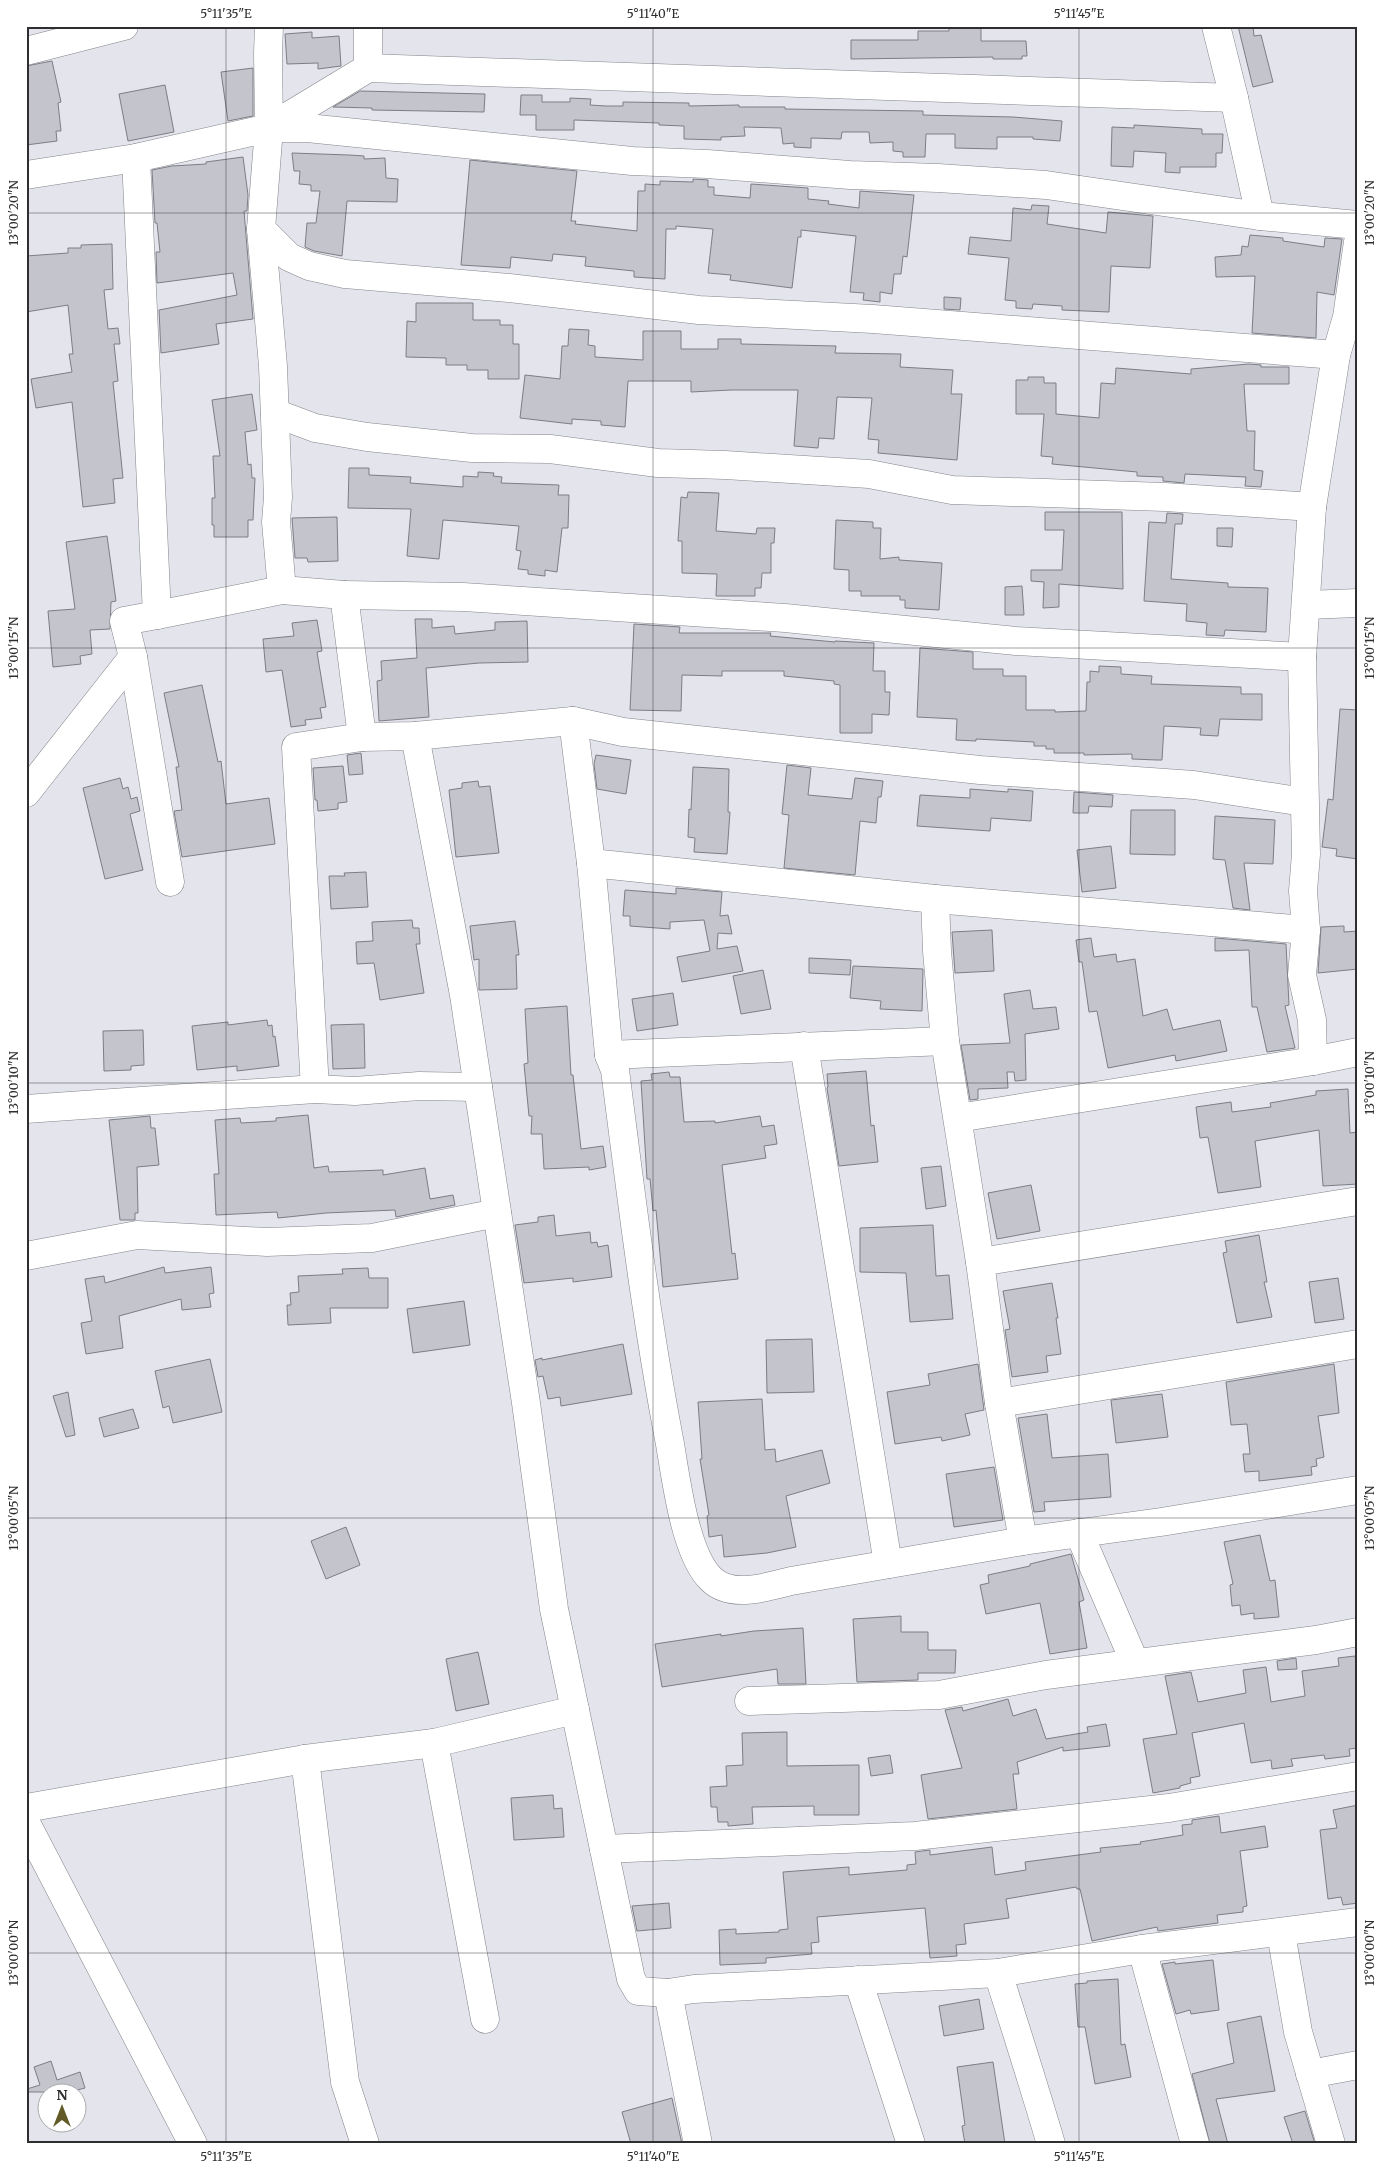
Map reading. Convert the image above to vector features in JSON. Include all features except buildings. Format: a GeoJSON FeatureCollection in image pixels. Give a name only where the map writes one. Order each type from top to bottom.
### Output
{"type":"FeatureCollection","features":[{"type":"Feature","properties":{"kind":"street"},"geometry":{"type":"LineString","coordinates":[[26,51],[124,26]]}},
{"type":"Feature","properties":{"kind":"street"},"geometry":{"type":"LineString","coordinates":[[269,26],[269,128],[261,229],[273,366],[278,498],[276,522],[282,590]]}},
{"type":"Feature","properties":{"kind":"street"},"geometry":{"type":"LineString","coordinates":[[368,26],[368,68]]}},
{"type":"Feature","properties":{"kind":"street"},"geometry":{"type":"LineString","coordinates":[[1216,26],[1260,216]]}},
{"type":"Feature","properties":{"kind":"street"},"geometry":{"type":"LineString","coordinates":[[269,128],[368,68],[1234,98]]}},
{"type":"Feature","properties":{"kind":"street"},"geometry":{"type":"LineString","coordinates":[[26,175],[136,158],[269,128],[307,128],[632,161],[1046,185],[1260,216],[1358,225]]}},
{"type":"Feature","properties":{"kind":"street"},"geometry":{"type":"LineString","coordinates":[[136,158],[157,615]]}},
{"type":"Feature","properties":{"kind":"street"},"geometry":{"type":"LineString","coordinates":[[261,229],[289,257],[309,266],[345,274],[509,288],[699,310],[873,319],[1336,355]]}},
{"type":"Feature","properties":{"kind":"street"},"geometry":{"type":"LineString","coordinates":[[1314,1062],[1312,1020],[1302,975],[1306,930],[1303,891],[1306,854],[1302,658],[1312,508],[1336,355],[1347,317],[1358,242]]}},
{"type":"Feature","properties":{"kind":"street"},"geometry":{"type":"LineString","coordinates":[[275,413],[315,428],[367,437],[424,441],[472,448],[550,449],[658,463],[735,465],[869,474],[952,490],[1165,498],[1312,508]]}},
{"type":"Feature","properties":{"kind":"street"},"geometry":{"type":"LineString","coordinates":[[170,882],[133,657],[124,621],[282,590],[344,595],[473,598],[785,618],[1016,641],[1302,658]]}},
{"type":"Feature","properties":{"kind":"street"},"geometry":{"type":"LineString","coordinates":[[344,595],[362,737]]}},
{"type":"Feature","properties":{"kind":"street"},"geometry":{"type":"LineString","coordinates":[[1306,605],[1358,604]]}},
{"type":"Feature","properties":{"kind":"street"},"geometry":{"type":"LineString","coordinates":[[26,793],[133,657]]}},
{"type":"Feature","properties":{"kind":"street"},"geometry":{"type":"LineString","coordinates":[[315,1089],[296,747],[362,737],[415,736],[573,721],[623,732],[980,770],[1194,785],[1304,802]]}},
{"type":"Feature","properties":{"kind":"street"},"geometry":{"type":"LineString","coordinates":[[573,721],[592,863],[609,1055],[615,1070],[651,1346],[682,1510],[697,1558],[712,1580],[730,1589],[755,1590],[888,1564],[1023,1541],[1161,1522],[1358,1490]]}},
{"type":"Feature","properties":{"kind":"street"},"geometry":{"type":"LineString","coordinates":[[415,736],[464,995],[526,1404],[554,1609],[569,1673],[631,1979],[638,1991],[668,1993],[694,1989],[998,1973],[1142,1949],[1358,1922]]}},
{"type":"Feature","properties":{"kind":"street"},"geometry":{"type":"LineString","coordinates":[[592,863],[935,899],[1306,930]]}},
{"type":"Feature","properties":{"kind":"street"},"geometry":{"type":"LineString","coordinates":[[935,899],[937,951],[945,1041],[980,1262],[999,1403],[1023,1541]]}},
{"type":"Feature","properties":{"kind":"street"},"geometry":{"type":"LineString","coordinates":[[609,1055],[945,1041]]}},
{"type":"Feature","properties":{"kind":"street"},"geometry":{"type":"LineString","coordinates":[[804,1046],[888,1564]]}},
{"type":"Feature","properties":{"kind":"street"},"geometry":{"type":"LineString","coordinates":[[958,1118],[1314,1062],[1358,1052]]}},
{"type":"Feature","properties":{"kind":"street"},"geometry":{"type":"LineString","coordinates":[[26,1109],[315,1089],[355,1091],[419,1086],[478,1088]]}},
{"type":"Feature","properties":{"kind":"street"},"geometry":{"type":"LineString","coordinates":[[980,1262],[1358,1201]]}},
{"type":"Feature","properties":{"kind":"street"},"geometry":{"type":"LineString","coordinates":[[26,1256],[137,1235],[267,1242],[372,1238],[497,1213]]}},
{"type":"Feature","properties":{"kind":"street"},"geometry":{"type":"LineString","coordinates":[[999,1403],[1358,1344]]}},
{"type":"Feature","properties":{"kind":"street"},"geometry":{"type":"LineString","coordinates":[[1078,1533],[1135,1663]]}},
{"type":"Feature","properties":{"kind":"street"},"geometry":{"type":"LineString","coordinates":[[749,1701],[939,1695],[1046,1675],[1358,1632]]}},
{"type":"Feature","properties":{"kind":"street"},"geometry":{"type":"LineString","coordinates":[[26,1808],[305,1759],[434,1743],[575,1710]]}},
{"type":"Feature","properties":{"kind":"street"},"geometry":{"type":"LineString","coordinates":[[434,1743],[485,2019]]}},
{"type":"Feature","properties":{"kind":"street"},"geometry":{"type":"LineString","coordinates":[[305,1759],[345,2082],[365,2144]]}},
{"type":"Feature","properties":{"kind":"street"},"geometry":{"type":"LineString","coordinates":[[604,1849],[914,1836],[1168,1808],[1358,1776]]}},
{"type":"Feature","properties":{"kind":"street"},"geometry":{"type":"LineString","coordinates":[[26,1822],[193,2144]]}},
{"type":"Feature","properties":{"kind":"street"},"geometry":{"type":"LineString","coordinates":[[1281,1933],[1298,2032],[1331,2144]]}},
{"type":"Feature","properties":{"kind":"street"},"geometry":{"type":"LineString","coordinates":[[1142,1949],[1195,2144]]}},
{"type":"Feature","properties":{"kind":"street"},"geometry":{"type":"LineString","coordinates":[[998,1973],[1016,2031],[1024,2049],[1051,2144]]}},
{"type":"Feature","properties":{"kind":"street"},"geometry":{"type":"LineString","coordinates":[[858,1980],[912,2144]]}},
{"type":"Feature","properties":{"kind":"street"},"geometry":{"type":"LineString","coordinates":[[668,1993],[698,2144]]}},
{"type":"Feature","properties":{"kind":"street"},"geometry":{"type":"LineString","coordinates":[[1310,2074],[1358,2065]]}}]}
